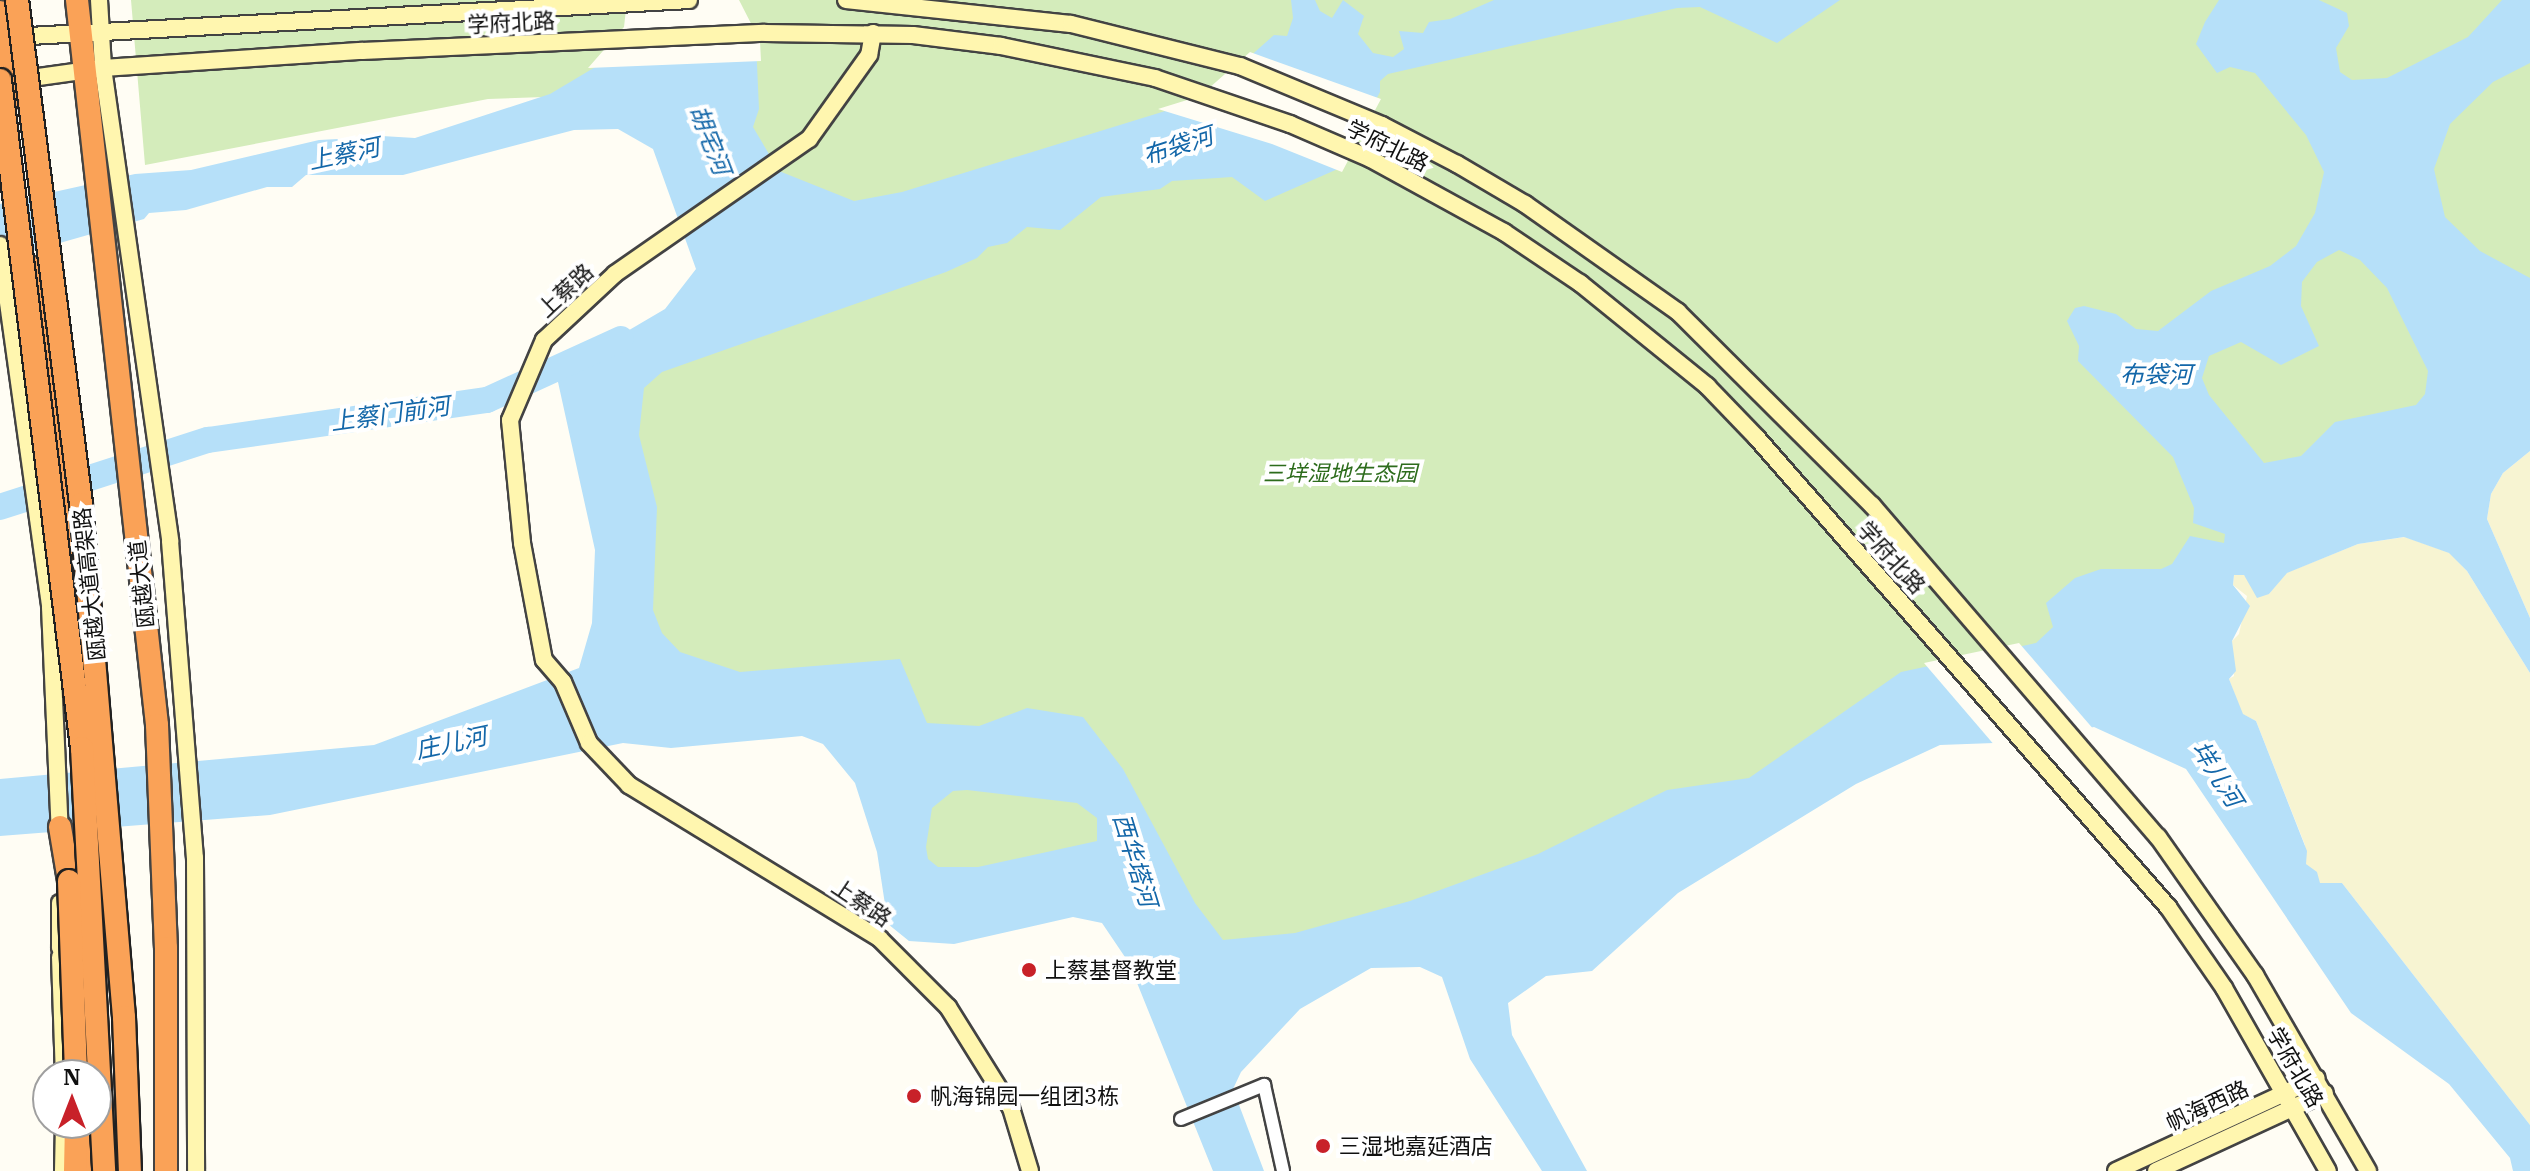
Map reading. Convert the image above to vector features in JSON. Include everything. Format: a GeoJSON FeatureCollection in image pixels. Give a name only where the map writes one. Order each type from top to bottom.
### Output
{"type":"FeatureCollection","features":[{"type":"Feature","properties":{"kind":"highway","name":"瓯越大道高架路"},"geometry":{"type":"LineString","coordinates":[[17,0],[81,504],[121,971],[130,1171]]}},
{"type":"Feature","properties":{"kind":"highway","name":"瓯越大道"},"geometry":{"type":"LineString","coordinates":[[77,0],[91,30],[95,161],[158,753],[166,1171]]}},
{"type":"Feature","properties":{"kind":"highway"},"geometry":{"type":"LineString","coordinates":[[0,12],[2,81],[58,435],[87,683],[91,826],[87,1017],[89,1059]]}},
{"type":"Feature","properties":{"kind":"highway","name":"瓯越大道高架路"},"geometry":{"type":"LineString","coordinates":[[2,81],[82,748],[104,1171]]}},
{"type":"Feature","properties":{"kind":"highway"},"geometry":{"type":"LineString","coordinates":[[60,827],[69,881],[75,1059]]}},
{"type":"Feature","properties":{"kind":"highway"},"geometry":{"type":"LineString","coordinates":[[75,1171],[76,1139]]}},
{"type":"Feature","properties":{"kind":"highway"},"geometry":{"type":"LineString","coordinates":[[92,1139],[92,1171]]}},
{"type":"Feature","properties":{"kind":"main road"},"geometry":{"type":"LineString","coordinates":[[91,30],[99,0]]}},
{"type":"Feature","properties":{"kind":"main road","name":"学府北路"},"geometry":{"type":"LineString","coordinates":[[1,38],[91,30],[689,0]]}},
{"type":"Feature","properties":{"kind":"main road","name":"学府北路"},"geometry":{"type":"LineString","coordinates":[[846,0],[978,10],[1164,45],[1240,66],[1382,125],[1525,204],[1678,312],[1872,505],[2131,804],[2204,897],[2321,1085],[2368,1171]]}},
{"type":"Feature","properties":{"kind":"main road","name":"学府北路"},"geometry":{"type":"LineString","coordinates":[[2,81],[94,69],[579,41],[765,33],[873,33],[1001,46],[1155,78],[1290,124],[1371,159],[1504,232],[1654,340],[1707,386],[2045,762],[2168,907],[2290,1100],[2328,1171]]}},
{"type":"Feature","properties":{"kind":"main road","name":"上蔡路"},"geometry":{"type":"LineString","coordinates":[[873,33],[869,55],[809,139],[615,274],[544,340],[510,420],[522,543],[544,660],[563,682],[589,743],[629,785],[880,939],[948,1007],[1011,1108],[1030,1171]]}},
{"type":"Feature","properties":{"kind":"main road"},"geometry":{"type":"LineString","coordinates":[[94,69],[170,541],[191,816],[196,1171]]}},
{"type":"Feature","properties":{"kind":"main road"},"geometry":{"type":"LineString","coordinates":[[0,245],[50,607],[59,761],[64,1059]]}},
{"type":"Feature","properties":{"kind":"main road"},"geometry":{"type":"LineString","coordinates":[[60,947],[87,1017]]}},
{"type":"Feature","properties":{"kind":"main road","name":"帆海西路"},"geometry":{"type":"LineString","coordinates":[[2156,1171],[2321,1085]]}},
{"type":"Feature","properties":{"kind":"main road","name":"帆海西路"},"geometry":{"type":"LineString","coordinates":[[2116,1171],[2290,1100]]}},
{"type":"Feature","properties":{"kind":"main road"},"geometry":{"type":"LineString","coordinates":[[63,1171],[64,1139]]}},
{"type":"Feature","properties":{"kind":"street"},"geometry":{"type":"LineString","coordinates":[[1181,1119],[1264,1085],[1283,1171]]}},
{"type":"Feature","properties":{"kind":"shaded area"},"geometry":{"type":"Polygon","coordinates":[[[2530,451],[2530,618],[2487,519],[2491,494],[2503,473],[2530,451]]]}},
{"type":"Feature","properties":{"kind":"shaded area"},"geometry":{"type":"Polygon","coordinates":[[[2405,537],[2450,553],[2467,571],[2530,673],[2530,1125],[2342,883],[2319,883],[2306,864],[2305,845],[2256,721],[2242,714],[2229,679],[2234,676],[2232,641],[2239,634],[2247,596],[2233,585],[2234,575],[2244,575],[2269,594],[2286,573],[2358,544],[2405,537]]]}},
{"type":"Feature","properties":{"kind":"green space","name":"三垟湿地生态园"},"geometry":{"type":"Polygon","coordinates":[[[131,0],[2530,0],[2530,406],[1689,858],[1242,1002],[1128,895],[929,897],[837,711],[648,724],[582,388],[722,315],[689,92],[488,99],[145,165],[131,0]]]}},
{"type":"Feature","properties":{"kind":"water"},"geometry":{"type":"Polygon","coordinates":[[[1291,0],[1315,0],[1320,11],[1332,18],[1343,0],[1364,16],[1358,34],[1373,53],[1393,57],[1404,49],[1399,31],[1423,33],[1429,22],[1450,19],[1494,0],[1840,0],[1777,43],[1700,7],[1677,8],[1388,74],[1380,81],[1380,92],[1340,168],[1265,201],[1232,177],[1172,181],[1160,189],[1101,197],[1060,230],[1027,227],[1007,243],[988,247],[977,258],[946,272],[662,372],[644,388],[639,435],[657,507],[653,610],[662,633],[680,652],[740,672],[900,659],[927,723],[979,726],[1027,708],[1083,717],[1123,769],[1195,903],[1223,940],[1295,933],[1410,901],[1538,854],[1667,790],[1749,778],[1901,672],[2036,643],[2053,627],[2046,603],[2075,578],[2101,569],[2161,569],[2172,564],[2190,536],[2224,543],[2225,534],[2193,523],[2194,508],[2173,457],[2078,361],[2079,346],[2067,321],[2075,308],[2084,306],[2116,314],[2136,329],[2158,331],[2211,291],[2270,266],[2296,246],[2315,213],[2324,172],[2306,135],[2255,73],[2230,67],[2217,73],[2196,44],[2205,22],[2219,0],[2319,0],[2347,13],[2349,26],[2336,48],[2340,72],[2352,80],[2387,78],[2468,37],[2502,0],[2530,0],[2530,63],[2493,82],[2450,124],[2434,169],[2445,217],[2480,251],[2530,278],[2530,451],[2503,473],[2491,494],[2487,519],[2530,618],[2530,673],[2467,571],[2449,553],[2404,537],[2358,544],[2287,573],[2269,594],[2257,598],[2244,575],[2234,575],[2233,585],[2250,606],[2232,641],[2236,671],[2229,679],[2243,714],[2256,721],[2307,851],[2306,864],[2317,872],[2320,883],[2342,883],[2530,1125],[2530,1171],[2513,1171],[2510,1158],[2449,1084],[2351,1013],[2186,769],[2094,727],[2021,742],[1940,745],[1856,784],[1678,893],[1592,971],[1546,976],[1508,1003],[1512,1035],[1587,1171],[1542,1171],[1470,1059],[1442,977],[1420,967],[1371,968],[1300,1009],[1241,1072],[1233,1089],[1264,1171],[1213,1171],[1129,963],[1102,923],[1073,917],[954,944],[909,941],[888,924],[877,852],[855,783],[823,744],[802,736],[671,748],[623,743],[270,815],[0,836],[0,779],[374,745],[579,668],[592,623],[595,550],[556,373],[665,309],[696,269],[653,149],[618,129],[574,130],[403,175],[306,175],[292,187],[267,187],[186,210],[149,213],[144,219],[0,260],[0,204],[135,174],[191,170],[319,140],[357,138],[369,147],[382,136],[415,138],[550,94],[597,66],[756,42],[759,109],[753,127],[779,171],[854,201],[902,192],[1201,100],[1274,35],[1287,36],[1293,18],[1291,0]],[[2339,250],[2317,262],[2302,282],[2301,306],[2319,346],[2281,365],[2241,342],[2209,356],[2202,378],[2209,395],[2264,463],[2301,456],[2335,422],[2416,405],[2425,394],[2428,371],[2387,288],[2360,260],[2339,250]],[[953,791],[932,808],[926,847],[928,859],[938,867],[978,867],[1097,841],[1097,818],[1077,803],[953,791]]]}},
{"type":"Feature","properties":{"kind":"pier"},"geometry":{"type":"Polygon","coordinates":[[[627,0],[739,0],[760,41],[761,61],[588,68],[624,27],[627,0]]]}},
{"type":"Feature","properties":{"kind":"pier"},"geometry":{"type":"Polygon","coordinates":[[[1250,52],[1381,99],[1342,172],[1272,144],[1158,109],[1200,96],[1250,52]]]}},
{"type":"Feature","properties":{"kind":"pier"},"geometry":{"type":"Polygon","coordinates":[[[2019,643],[2095,731],[1996,747],[1924,663],[2019,643]]]}},
{"type":"Feature","properties":{"kind":"waterway","name":"上蔡门前河"},"geometry":{"type":"LineString","coordinates":[[0,507],[208,440],[487,400],[621,339]]}},
{"type":"Feature","properties":{"kind":"place","name":"上蔡基督教堂"},"geometry":{"type":"Point","coordinates":[1029,970]}},
{"type":"Feature","properties":{"kind":"place","name":"帆海锦园一组团3栋"},"geometry":{"type":"Point","coordinates":[914,1096]}},
{"type":"Feature","properties":{"kind":"place","name":"三湿地嘉延酒店"},"geometry":{"type":"Point","coordinates":[1323,1146]}},
{"type":"Feature","properties":{"kind":"water label","name":"胡宅河"},"geometry":{"type":"Point","coordinates":[710,140]}},
{"type":"Feature","properties":{"kind":"water label","name":"布袋河"},"geometry":{"type":"Point","coordinates":[1178,146]}},
{"type":"Feature","properties":{"kind":"water label","name":"上蔡河"},"geometry":{"type":"Point","coordinates":[344,154]}},
{"type":"Feature","properties":{"kind":"water label","name":"布袋河"},"geometry":{"type":"Point","coordinates":[2156,375]}},
{"type":"Feature","properties":{"kind":"water label","name":"庄儿河"},"geometry":{"type":"Point","coordinates":[451,743]}},
{"type":"Feature","properties":{"kind":"water label","name":"垟儿河"},"geometry":{"type":"Point","coordinates":[2217,774]}},
{"type":"Feature","properties":{"kind":"water label","name":"西华塔河"},"geometry":{"type":"Point","coordinates":[1135,860]}}]}
